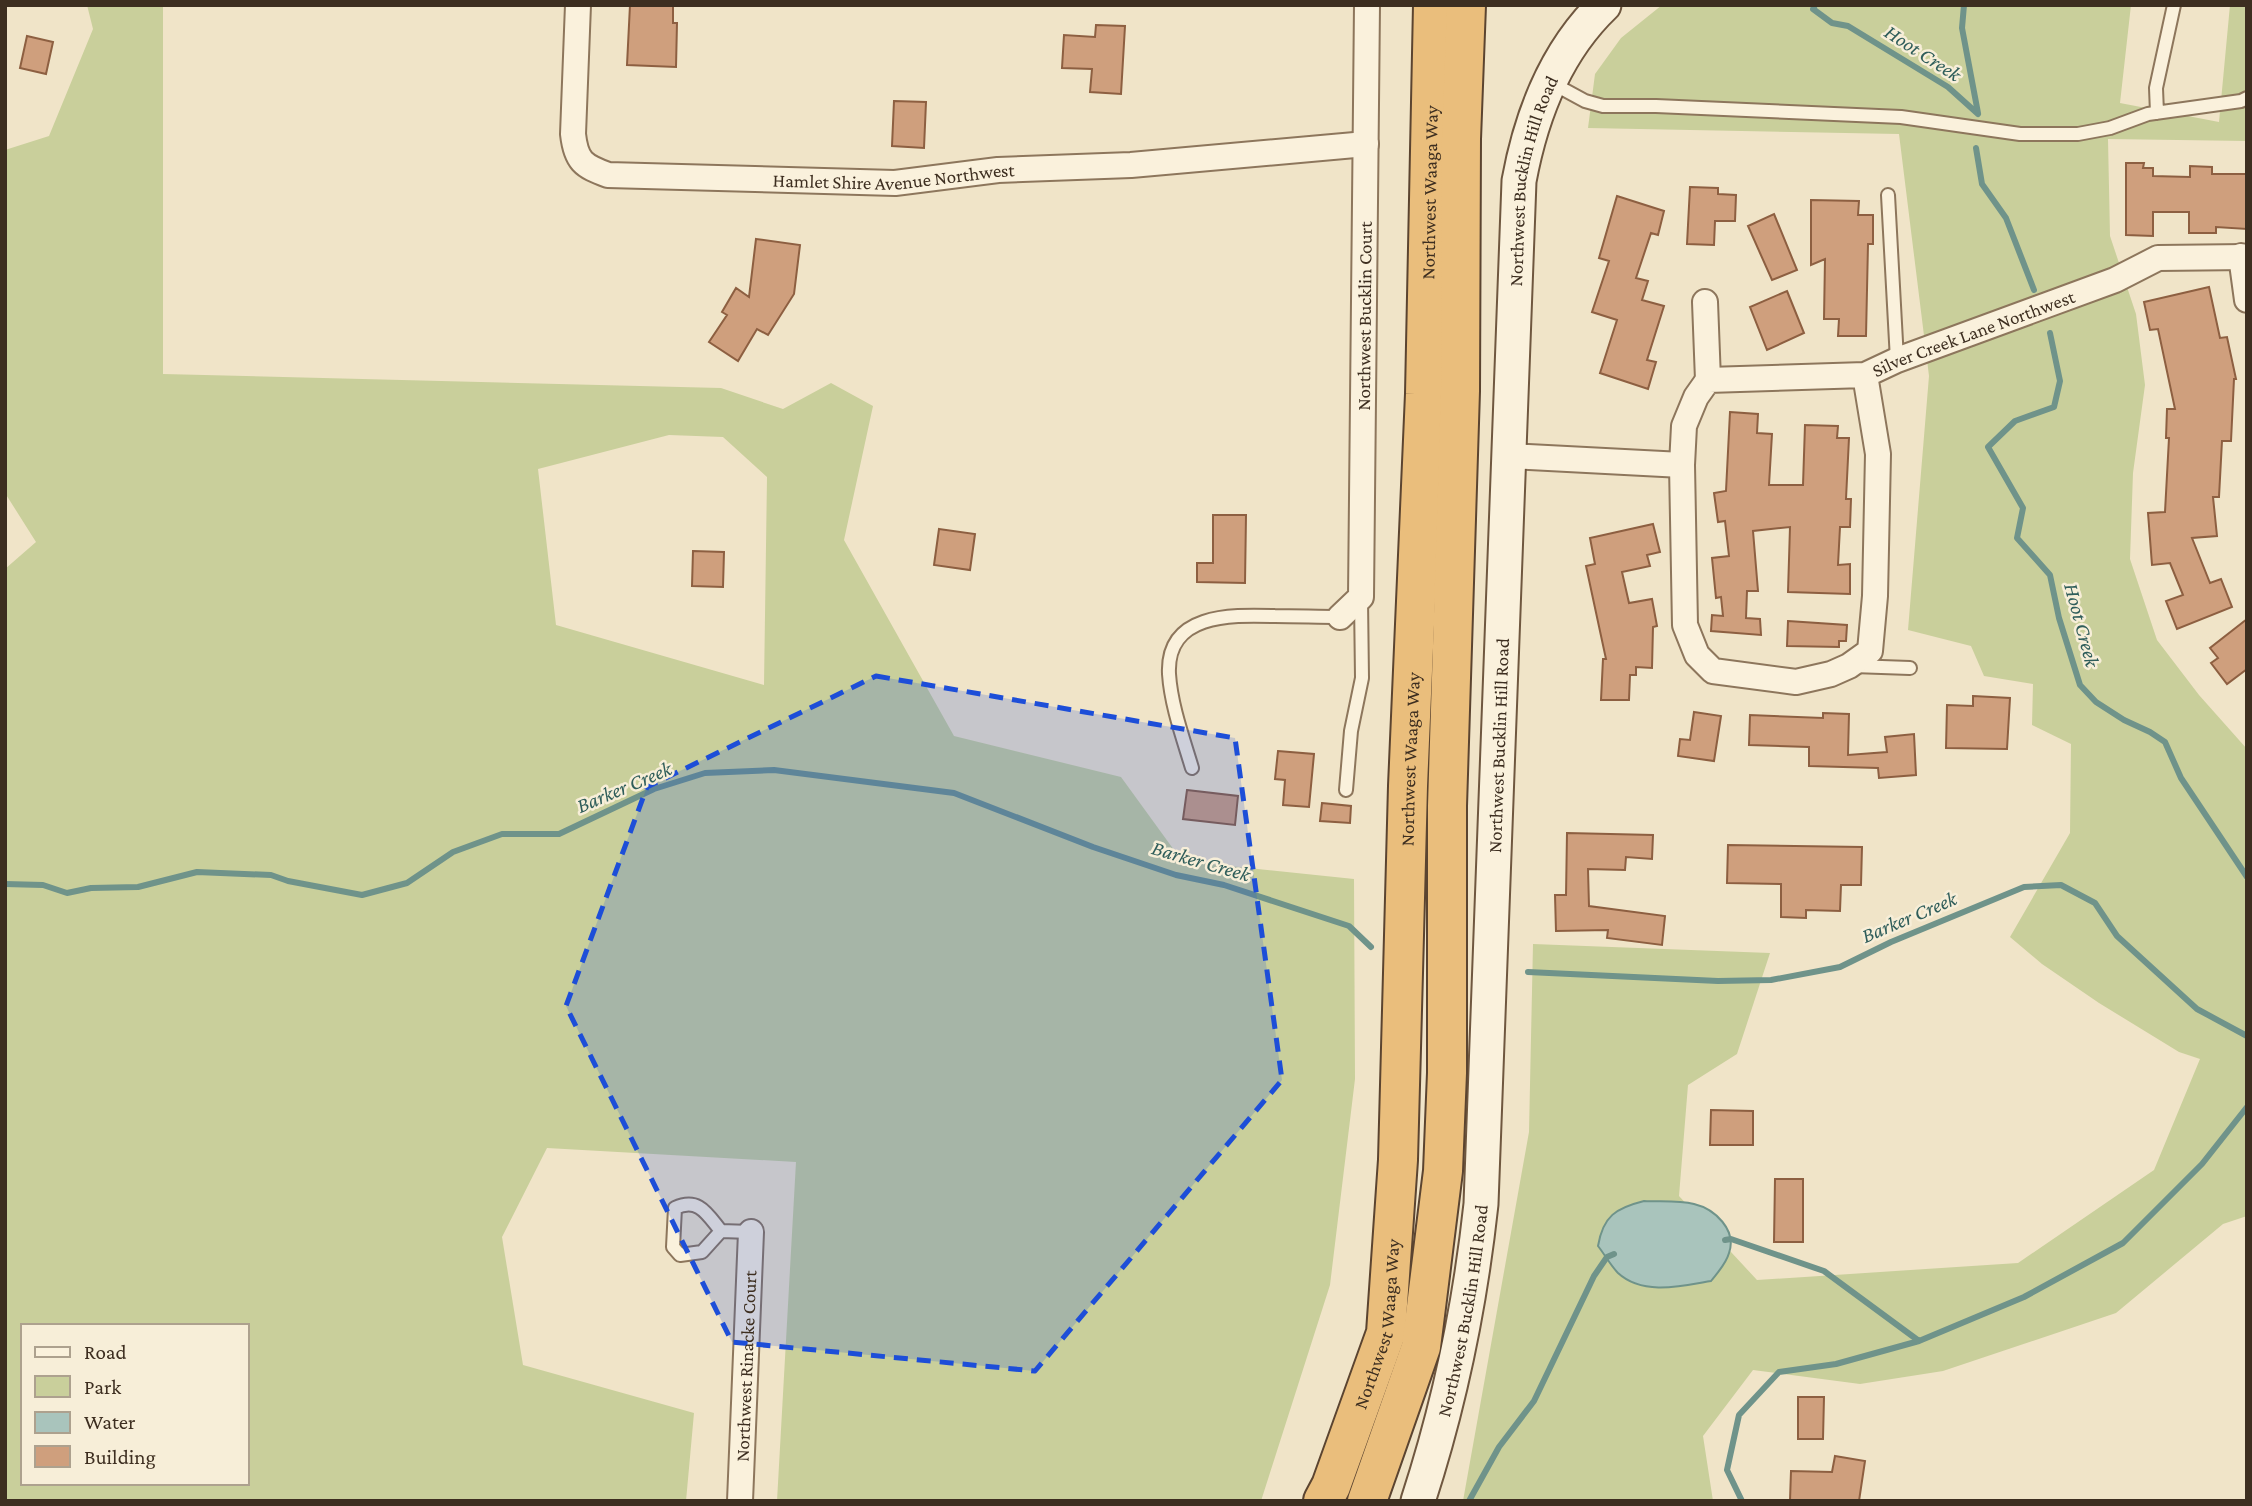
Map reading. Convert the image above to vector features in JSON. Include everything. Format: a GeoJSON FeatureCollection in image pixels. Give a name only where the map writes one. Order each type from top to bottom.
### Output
{"type":"FeatureCollection","features":[{"type":"Feature","properties":{"kind":"highway"},"geometry":{"type":"LineString","coordinates":[[1423,5],[1430,115]]}},
{"type":"Feature","properties":{"kind":"highway","name":"Northwest Waaga Way"},"geometry":{"type":"LineString","coordinates":[[1323,1501],[1331,1486],[1386,1333],[1398,1160],[1408,786],[1425,394],[1433,5]]}},
{"type":"Feature","properties":{"kind":"highway","name":"Northwest Waaga Way"},"geometry":{"type":"LineString","coordinates":[[1367,1501],[1421,1347],[1443,1171],[1447,1073],[1447,806],[1460,391],[1461,139],[1466,5]]}},
{"type":"Feature","properties":{"kind":"main road","name":"Northwest Bucklin Hill Road"},"geometry":{"type":"LineString","coordinates":[[1418,1501],[1457,1366],[1473,1275],[1481,1204],[1519,181],[1532,122],[1549,82],[1579,34],[1604,5]]}},
{"type":"Feature","properties":{"kind":"street","name":"Hamlet Shire Avenue Northwest"},"geometry":{"type":"LineString","coordinates":[[578,5],[573,134],[575,148],[581,162],[592,170],[608,175],[895,183],[998,170],[1130,165],[1366,144]]}},
{"type":"Feature","properties":{"kind":"street","name":"Northwest Bucklin Court"},"geometry":{"type":"LineString","coordinates":[[1361,597],[1367,5]]}},
{"type":"Feature","properties":{"kind":"street"},"geometry":{"type":"LineString","coordinates":[[2244,257],[2247,300]]}},
{"type":"Feature","properties":{"kind":"street","name":"Silver Creek Lane Northwest"},"geometry":{"type":"LineString","coordinates":[[1707,380],[1865,375],[1897,360],[2090,290],[2158,258],[2244,257]]}},
{"type":"Feature","properties":{"kind":"street"},"geometry":{"type":"LineString","coordinates":[[1705,302],[1707,380],[1696,397],[1684,426],[1682,465],[1685,625],[1696,655],[1713,671],[1796,682],[1831,674],[1849,666],[1870,651],[1875,596],[1878,454],[1865,375]]}},
{"type":"Feature","properties":{"kind":"street"},"geometry":{"type":"LineString","coordinates":[[1508,456],[1682,465]]}},
{"type":"Feature","properties":{"kind":"street"},"geometry":{"type":"LineString","coordinates":[[1340,617],[1361,597]]}},
{"type":"Feature","properties":{"kind":"street","name":"Northwest Rinacke Court"},"geometry":{"type":"LineString","coordinates":[[740,1501],[751,1232]]}},
{"type":"Feature","properties":{"kind":"lane"},"geometry":{"type":"LineString","coordinates":[[2157,113],[2156,88],[2174,5]]}},
{"type":"Feature","properties":{"kind":"lane"},"geometry":{"type":"LineString","coordinates":[[1549,82],[1585,102],[1603,106],[1901,117],[2020,134],[2078,134],[2110,128],[2157,113],[2247,98]]}},
{"type":"Feature","properties":{"kind":"lane"},"geometry":{"type":"LineString","coordinates":[[1888,195],[1897,360]]}},
{"type":"Feature","properties":{"kind":"lane"},"geometry":{"type":"LineString","coordinates":[[1346,790],[1352,731],[1362,678],[1361,597]]}},
{"type":"Feature","properties":{"kind":"lane"},"geometry":{"type":"LineString","coordinates":[[1192,768],[1180,728],[1169,673],[1171,652],[1177,640],[1188,629],[1208,619],[1231,616],[1340,617]]}},
{"type":"Feature","properties":{"kind":"lane"},"geometry":{"type":"LineString","coordinates":[[1849,666],[1910,668]]}},
{"type":"Feature","properties":{"kind":"lane"},"geometry":{"type":"LineString","coordinates":[[722,1231],[702,1252],[680,1255],[673,1247],[675,1208],[684,1204],[702,1207],[722,1231],[751,1232]]}},
{"type":"Feature","properties":{"kind":"highlighted area"},"geometry":{"type":"Polygon","coordinates":[[[876,676],[1235,738],[1282,1080],[1035,1371],[732,1342],[566,1006],[647,787],[876,676]]]}},
{"type":"Feature","properties":{"kind":"green space"},"geometry":{"type":"Polygon","coordinates":[[[87,5],[163,5],[163,374],[721,388],[783,409],[831,383],[873,406],[844,540],[954,736],[1121,777],[1182,861],[1354,879],[1355,1079],[1330,1285],[1261,1501],[777,1501],[796,1162],[547,1148],[502,1237],[523,1365],[694,1413],[686,1501],[5,1501],[5,569],[36,542],[5,493],[5,150],[49,136],[93,29],[87,5]],[[669,435],[538,469],[556,625],[764,685],[767,477],[723,437],[669,435]]]}},
{"type":"Feature","properties":{"kind":"green space"},"geometry":{"type":"Polygon","coordinates":[[[1662,5],[2131,5],[2120,103],[2219,122],[2230,5],[2247,5],[2247,141],[2108,139],[2110,236],[2136,314],[2145,385],[2133,473],[2130,559],[2157,640],[2199,695],[2247,749],[2247,1216],[2223,1224],[2116,1313],[1943,1371],[1860,1384],[1753,1370],[1703,1436],[1713,1501],[1463,1501],[1529,1132],[1533,944],[1770,953],[1737,1054],[1688,1085],[1679,1196],[1757,1280],[2018,1263],[2154,1170],[2200,1059],[2179,1052],[2099,1003],[2042,964],[2010,937],[2070,833],[2071,744],[2032,725],[2033,684],[1984,676],[1971,646],[1908,630],[1929,376],[1899,134],[1588,128],[1595,74],[1621,38],[1662,5]]]}},
{"type":"Feature","properties":{"kind":"water"},"geometry":{"type":"Polygon","coordinates":[[[1644,1201],[1694,1204],[1709,1211],[1722,1222],[1730,1236],[1731,1244],[1726,1261],[1711,1281],[1675,1287],[1651,1287],[1628,1280],[1615,1270],[1598,1246],[1603,1227],[1618,1210],[1644,1201]]]}},
{"type":"Feature","properties":{"kind":"building"},"geometry":{"type":"Polygon","coordinates":[[[630,5],[673,5],[673,23],[677,23],[676,67],[627,65],[630,5]]]}},
{"type":"Feature","properties":{"kind":"building"},"geometry":{"type":"Polygon","coordinates":[[[1096,25],[1125,26],[1121,94],[1090,92],[1092,69],[1062,68],[1064,35],[1095,37],[1096,25]]]}},
{"type":"Feature","properties":{"kind":"building"},"geometry":{"type":"Polygon","coordinates":[[[27,36],[53,42],[46,74],[20,68],[27,36]]]}},
{"type":"Feature","properties":{"kind":"building"},"geometry":{"type":"Polygon","coordinates":[[[894,101],[926,102],[924,148],[892,146],[894,101]]]}},
{"type":"Feature","properties":{"kind":"building"},"geometry":{"type":"Polygon","coordinates":[[[2126,163],[2144,163],[2143,168],[2153,168],[2153,176],[2190,177],[2190,166],[2212,167],[2212,174],[2247,174],[2247,229],[2216,227],[2216,233],[2189,233],[2189,212],[2153,212],[2153,236],[2126,235],[2126,163]]]}},
{"type":"Feature","properties":{"kind":"building"},"geometry":{"type":"Polygon","coordinates":[[[1690,187],[1718,188],[1718,194],[1736,195],[1735,221],[1715,221],[1714,245],[1687,244],[1690,187]]]}},
{"type":"Feature","properties":{"kind":"building"},"geometry":{"type":"Polygon","coordinates":[[[1617,196],[1664,211],[1658,235],[1651,233],[1636,278],[1648,281],[1642,300],[1664,306],[1647,360],[1656,362],[1648,389],[1600,373],[1617,320],[1592,312],[1609,261],[1599,258],[1617,196]]]}},
{"type":"Feature","properties":{"kind":"building"},"geometry":{"type":"Polygon","coordinates":[[[1811,200],[1859,201],[1858,215],[1873,215],[1873,244],[1868,244],[1866,336],[1838,336],[1839,319],[1824,319],[1825,259],[1811,265],[1811,200]]]}},
{"type":"Feature","properties":{"kind":"building"},"geometry":{"type":"Polygon","coordinates":[[[1774,214],[1797,270],[1772,280],[1748,226],[1774,214]]]}},
{"type":"Feature","properties":{"kind":"building"},"geometry":{"type":"Polygon","coordinates":[[[756,239],[800,245],[794,294],[768,335],[757,329],[738,361],[709,342],[727,315],[722,312],[736,288],[749,297],[756,239]]]}},
{"type":"Feature","properties":{"kind":"building"},"geometry":{"type":"Polygon","coordinates":[[[2209,287],[2220,338],[2227,337],[2236,379],[2231,441],[2222,441],[2219,497],[2213,497],[2217,536],[2192,538],[2210,583],[2221,579],[2232,607],[2177,629],[2166,601],[2183,595],[2170,563],[2152,565],[2148,513],[2165,512],[2169,438],[2166,438],[2167,409],[2175,409],[2158,329],[2150,330],[2144,302],[2209,287]]]}},
{"type":"Feature","properties":{"kind":"building"},"geometry":{"type":"Polygon","coordinates":[[[1787,291],[1804,333],[1767,350],[1750,307],[1787,291]]]}},
{"type":"Feature","properties":{"kind":"building"},"geometry":{"type":"Polygon","coordinates":[[[1730,412],[1758,414],[1757,433],[1772,434],[1769,485],[1803,485],[1805,425],[1838,426],[1837,438],[1849,438],[1846,499],[1851,499],[1850,527],[1840,527],[1838,565],[1850,564],[1850,594],[1788,592],[1790,527],[1753,531],[1758,591],[1747,591],[1746,618],[1760,619],[1761,635],[1711,631],[1712,615],[1723,616],[1721,597],[1716,598],[1712,558],[1729,556],[1725,521],[1718,522],[1714,493],[1726,491],[1730,412]]]}},
{"type":"Feature","properties":{"kind":"building"},"geometry":{"type":"Polygon","coordinates":[[[1213,515],[1246,515],[1245,583],[1197,582],[1197,563],[1213,563],[1213,515]]]}},
{"type":"Feature","properties":{"kind":"building"},"geometry":{"type":"Polygon","coordinates":[[[1653,524],[1660,552],[1647,555],[1650,566],[1622,572],[1629,603],[1652,599],[1657,626],[1653,627],[1652,668],[1636,667],[1636,675],[1630,675],[1629,700],[1601,700],[1603,659],[1606,659],[1586,566],[1595,564],[1590,538],[1653,524]]]}},
{"type":"Feature","properties":{"kind":"building"},"geometry":{"type":"Polygon","coordinates":[[[939,529],[975,534],[970,570],[934,565],[939,529]]]}},
{"type":"Feature","properties":{"kind":"building"},"geometry":{"type":"Polygon","coordinates":[[[693,551],[724,552],[723,587],[692,586],[693,551]]]}},
{"type":"Feature","properties":{"kind":"building"},"geometry":{"type":"Polygon","coordinates":[[[2247,619],[2247,669],[2227,684],[2211,663],[2218,658],[2210,648],[2247,619]]]}},
{"type":"Feature","properties":{"kind":"building"},"geometry":{"type":"Polygon","coordinates":[[[1788,621],[1847,625],[1846,641],[1839,641],[1839,647],[1787,646],[1788,621]]]}},
{"type":"Feature","properties":{"kind":"building"},"geometry":{"type":"Polygon","coordinates":[[[1973,696],[2010,698],[2007,749],[1946,748],[1947,705],[1973,706],[1973,696]]]}},
{"type":"Feature","properties":{"kind":"building"},"geometry":{"type":"Polygon","coordinates":[[[1694,712],[1721,716],[1714,761],[1678,756],[1680,739],[1690,740],[1694,712]]]}},
{"type":"Feature","properties":{"kind":"building"},"geometry":{"type":"Polygon","coordinates":[[[1823,713],[1849,714],[1848,755],[1887,752],[1885,737],[1914,734],[1916,775],[1879,778],[1878,768],[1809,766],[1809,747],[1749,745],[1750,715],[1823,718],[1823,713]]]}},
{"type":"Feature","properties":{"kind":"building"},"geometry":{"type":"Polygon","coordinates":[[[1278,751],[1314,754],[1309,807],[1283,805],[1285,780],[1275,779],[1278,751]]]}},
{"type":"Feature","properties":{"kind":"building"},"geometry":{"type":"Polygon","coordinates":[[[1187,790],[1238,796],[1235,825],[1183,819],[1187,790]]]}},
{"type":"Feature","properties":{"kind":"building"},"geometry":{"type":"Polygon","coordinates":[[[1322,803],[1351,806],[1350,823],[1320,821],[1322,803]]]}},
{"type":"Feature","properties":{"kind":"building"},"geometry":{"type":"Polygon","coordinates":[[[1567,833],[1653,835],[1652,859],[1626,857],[1625,870],[1588,869],[1589,906],[1665,916],[1662,945],[1607,938],[1608,930],[1556,931],[1555,895],[1566,895],[1567,833]]]}},
{"type":"Feature","properties":{"kind":"building"},"geometry":{"type":"Polygon","coordinates":[[[1728,845],[1862,847],[1861,885],[1841,885],[1840,911],[1806,910],[1806,918],[1781,917],[1781,884],[1727,883],[1728,845]]]}},
{"type":"Feature","properties":{"kind":"building"},"geometry":{"type":"Polygon","coordinates":[[[1711,1110],[1753,1111],[1753,1145],[1710,1145],[1711,1110]]]}},
{"type":"Feature","properties":{"kind":"building"},"geometry":{"type":"Polygon","coordinates":[[[1775,1179],[1803,1179],[1803,1242],[1774,1242],[1775,1179]]]}},
{"type":"Feature","properties":{"kind":"building"},"geometry":{"type":"Polygon","coordinates":[[[1798,1397],[1824,1397],[1823,1439],[1798,1439],[1798,1397]]]}},
{"type":"Feature","properties":{"kind":"building"},"geometry":{"type":"Polygon","coordinates":[[[1835,1456],[1865,1461],[1859,1501],[1790,1501],[1791,1471],[1832,1472],[1835,1456]]]}},
{"type":"Feature","properties":{"kind":"waterway","name":"Hoot Creek"},"geometry":{"type":"LineString","coordinates":[[1815,5],[1813,9],[1832,23],[1848,26],[1948,87],[1978,114]]}},
{"type":"Feature","properties":{"kind":"waterway"},"geometry":{"type":"LineString","coordinates":[[1964,5],[1962,28],[1978,113]]}},
{"type":"Feature","properties":{"kind":"waterway","name":"Hoot Creek"},"geometry":{"type":"LineString","coordinates":[[1976,148],[1982,184],[2006,218],[2034,290]]}},
{"type":"Feature","properties":{"kind":"waterway","name":"Hoot Creek"},"geometry":{"type":"LineString","coordinates":[[2050,333],[2060,381],[2054,407],[2015,421],[1988,447],[2023,508],[2017,538],[2050,575],[2059,618],[2080,685],[2096,702],[2165,742],[2181,778],[2247,877]]}},
{"type":"Feature","properties":{"kind":"waterway","name":"Barker Creek"},"geometry":{"type":"LineString","coordinates":[[5,884],[43,885],[67,893],[91,888],[138,887],[197,872],[271,875],[288,881],[362,895],[407,883],[453,852],[502,834],[559,834],[654,789],[705,773],[774,770],[954,793],[1093,847],[1176,875],[1224,885],[1349,926],[1371,947]]}},
{"type":"Feature","properties":{"kind":"waterway","name":"Barker Creek"},"geometry":{"type":"LineString","coordinates":[[1528,972],[1718,981],[1771,980],[1840,967],[1891,942],[2024,887],[2061,885],[2095,903],[2117,936],[2197,1009],[2247,1036]]}},
{"type":"Feature","properties":{"kind":"waterway"},"geometry":{"type":"LineString","coordinates":[[1742,1501],[1727,1470],[1739,1415],[1779,1372],[1836,1364],[1919,1341],[2024,1297],[2123,1243],[2202,1164],[2247,1107]]}},
{"type":"Feature","properties":{"kind":"waterway"},"geometry":{"type":"LineString","coordinates":[[1725,1240],[1731,1239],[1824,1271],[1919,1341]]}},
{"type":"Feature","properties":{"kind":"waterway"},"geometry":{"type":"LineString","coordinates":[[1469,1501],[1499,1447],[1534,1401],[1594,1276],[1607,1257],[1614,1254]]}}]}
